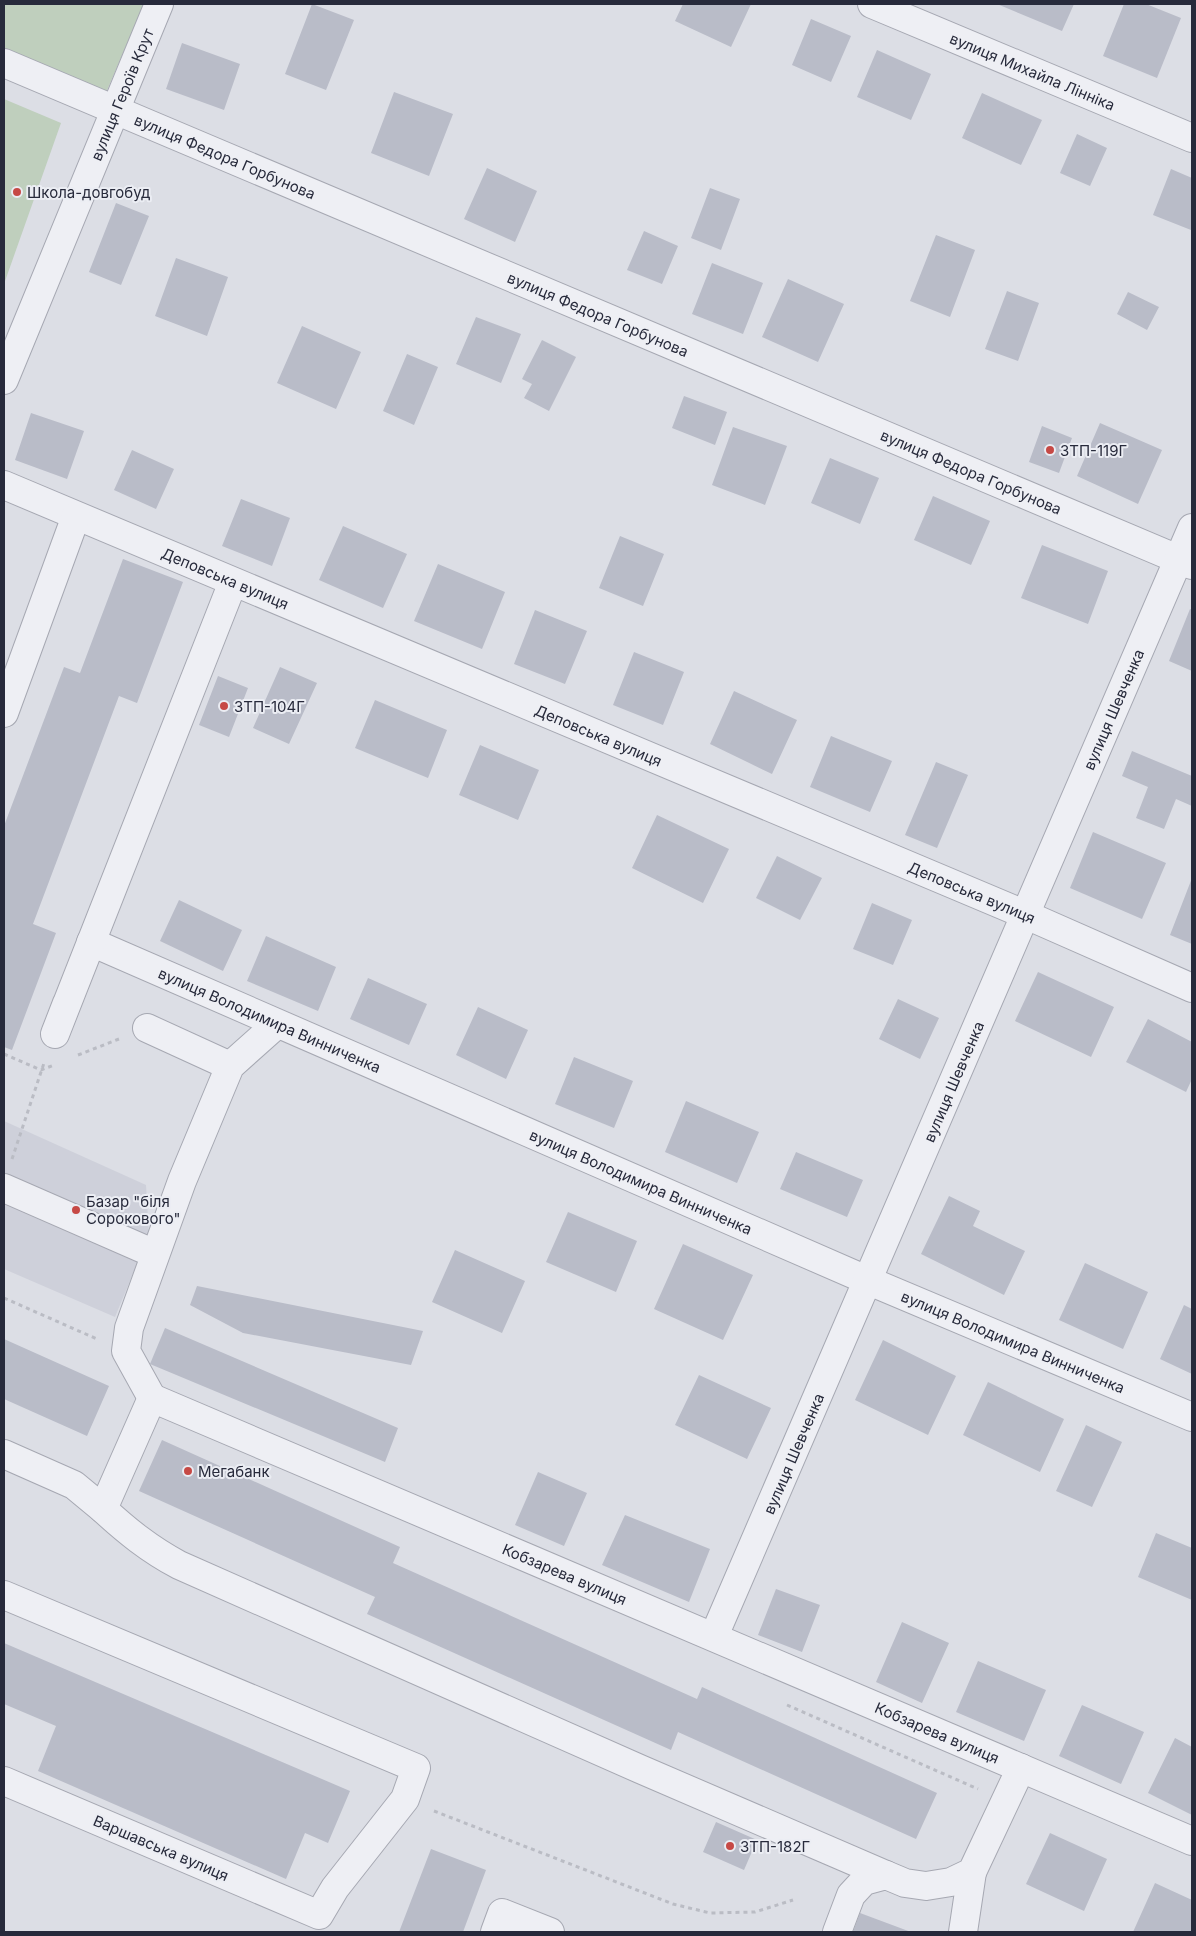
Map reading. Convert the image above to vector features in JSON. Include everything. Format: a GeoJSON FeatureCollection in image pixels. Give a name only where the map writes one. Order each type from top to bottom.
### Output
{"type":"FeatureCollection","features":[{"type":"Feature","properties":{"kind":"street","name":"вулиця Героїв Крут"},"geometry":{"type":"LineString","coordinates":[[4,380],[159,4]]}},
{"type":"Feature","properties":{"kind":"street","name":"вулиця Михайла Лінніка"},"geometry":{"type":"LineString","coordinates":[[872,4],[1192,138]]}},
{"type":"Feature","properties":{"kind":"street","name":"вулиця Федора Горбунова"},"geometry":{"type":"LineString","coordinates":[[4,63],[1186,562]]}},
{"type":"Feature","properties":{"kind":"street","name":"Деповська вулиця"},"geometry":{"type":"LineString","coordinates":[[4,485],[1024,914],[1192,988]]}},
{"type":"Feature","properties":{"kind":"street"},"geometry":{"type":"LineString","coordinates":[[4,713],[76,516]]}},
{"type":"Feature","properties":{"kind":"street","name":"вулиця Шевченка"},"geometry":{"type":"LineString","coordinates":[[714,1636],[869,1281],[1024,914],[1186,562],[1192,528]]}},
{"type":"Feature","properties":{"kind":"street"},"geometry":{"type":"LineString","coordinates":[[55,1034],[233,582]]}},
{"type":"Feature","properties":{"kind":"street","name":"вулиця Володимира Винниченка"},"geometry":{"type":"LineString","coordinates":[[91,942],[869,1281],[1192,1417]]}},
{"type":"Feature","properties":{"kind":"street"},"geometry":{"type":"LineString","coordinates":[[55,1034],[67,1003]]}},
{"type":"Feature","properties":{"kind":"street"},"geometry":{"type":"LineString","coordinates":[[103,1508],[152,1398],[126,1352],[129,1328],[155,1254],[230,1066],[277,1024]]}},
{"type":"Feature","properties":{"kind":"street"},"geometry":{"type":"LineString","coordinates":[[147,1028],[230,1066]]}},
{"type":"Feature","properties":{"kind":"street"},"geometry":{"type":"LineString","coordinates":[[7,1176],[155,1254]]}},
{"type":"Feature","properties":{"kind":"street","name":"Кобзарева вулиця"},"geometry":{"type":"LineString","coordinates":[[152,1398],[1192,1841]]}},
{"type":"Feature","properties":{"kind":"street"},"geometry":{"type":"LineString","coordinates":[[4,1454],[74,1485],[103,1508],[140,1542],[179,1565],[886,1875],[905,1883],[926,1886],[951,1882],[972,1872]]}},
{"type":"Feature","properties":{"kind":"street"},"geometry":{"type":"LineString","coordinates":[[4,1595],[416,1768],[405,1800]]}},
{"type":"Feature","properties":{"kind":"street"},"geometry":{"type":"LineString","coordinates":[[963,1932],[972,1872],[1021,1768]]}},
{"type":"Feature","properties":{"kind":"street","name":"Варшавська вулиця"},"geometry":{"type":"LineString","coordinates":[[4,1782],[319,1915],[335,1888],[405,1800]]}},
{"type":"Feature","properties":{"kind":"street"},"geometry":{"type":"LineString","coordinates":[[837,1932],[851,1895],[864,1882],[886,1875]]}},
{"type":"Feature","properties":{"kind":"street"},"geometry":{"type":"LineString","coordinates":[[495,1932],[502,1913],[550,1932]]}},
{"type":"Feature","properties":{"kind":"path"},"geometry":{"type":"LineString","coordinates":[[76,1056],[147,1028]]}},
{"type":"Feature","properties":{"kind":"path"},"geometry":{"type":"LineString","coordinates":[[7,1176],[55,1034]]}},
{"type":"Feature","properties":{"kind":"path"},"geometry":{"type":"LineString","coordinates":[[4,1054],[42,1070],[59,1063]]}},
{"type":"Feature","properties":{"kind":"path"},"geometry":{"type":"LineString","coordinates":[[4,1298],[126,1352]]}},
{"type":"Feature","properties":{"kind":"path"},"geometry":{"type":"LineString","coordinates":[[405,1800],[673,1904],[710,1913],[755,1912],[793,1900]]}},
{"type":"Feature","properties":{"kind":"shaded area","name":"Базар \"біля Сорокового\""},"geometry":{"type":"Polygon","coordinates":[[[4,1121],[146,1185],[149,1235],[115,1317],[4,1269],[4,1121]]]}},
{"type":"Feature","properties":{"kind":"green space"},"geometry":{"type":"Polygon","coordinates":[[[4,4],[144,4],[105,95],[4,54],[4,4]]]}},
{"type":"Feature","properties":{"kind":"green space","name":"Школа-довгобуд"},"geometry":{"type":"Polygon","coordinates":[[[4,99],[61,123],[4,284],[4,99]]]}},
{"type":"Feature","properties":{"kind":"building"},"geometry":{"type":"Polygon","coordinates":[[[312,4],[354,20],[326,90],[285,74],[312,4]]]}},
{"type":"Feature","properties":{"kind":"building"},"geometry":{"type":"Polygon","coordinates":[[[683,4],[751,4],[731,47],[675,21],[683,4]]]}},
{"type":"Feature","properties":{"kind":"building"},"geometry":{"type":"Polygon","coordinates":[[[997,4],[1074,4],[1062,31],[997,4]]]}},
{"type":"Feature","properties":{"kind":"building"},"geometry":{"type":"Polygon","coordinates":[[[1124,4],[1146,4],[1181,18],[1157,78],[1103,56],[1124,4]]]}},
{"type":"Feature","properties":{"kind":"building"},"geometry":{"type":"Polygon","coordinates":[[[811,19],[851,36],[831,82],[792,65],[811,19]]]}},
{"type":"Feature","properties":{"kind":"building"},"geometry":{"type":"Polygon","coordinates":[[[182,43],[240,64],[224,110],[166,89],[182,43]]]}},
{"type":"Feature","properties":{"kind":"building"},"geometry":{"type":"Polygon","coordinates":[[[877,50],[931,74],[911,120],[857,97],[877,50]]]}},
{"type":"Feature","properties":{"kind":"building"},"geometry":{"type":"Polygon","coordinates":[[[394,92],[453,114],[429,176],[371,153],[394,92]]]}},
{"type":"Feature","properties":{"kind":"building"},"geometry":{"type":"Polygon","coordinates":[[[982,93],[1042,120],[1021,165],[962,138],[982,93]]]}},
{"type":"Feature","properties":{"kind":"building"},"geometry":{"type":"Polygon","coordinates":[[[1077,134],[1107,148],[1090,186],[1060,173],[1077,134]]]}},
{"type":"Feature","properties":{"kind":"building"},"geometry":{"type":"Polygon","coordinates":[[[487,168],[537,191],[515,242],[464,219],[487,168]]]}},
{"type":"Feature","properties":{"kind":"building"},"geometry":{"type":"Polygon","coordinates":[[[1171,169],[1192,178],[1191,230],[1153,215],[1171,169]]]}},
{"type":"Feature","properties":{"kind":"building"},"geometry":{"type":"Polygon","coordinates":[[[710,188],[740,199],[721,250],[691,238],[710,188]]]}},
{"type":"Feature","properties":{"kind":"building"},"geometry":{"type":"Polygon","coordinates":[[[116,203],[149,216],[121,285],[89,272],[116,203]]]}},
{"type":"Feature","properties":{"kind":"building"},"geometry":{"type":"Polygon","coordinates":[[[644,231],[678,246],[662,284],[627,270],[644,231]]]}},
{"type":"Feature","properties":{"kind":"building"},"geometry":{"type":"Polygon","coordinates":[[[936,235],[975,250],[950,317],[910,301],[936,235]]]}},
{"type":"Feature","properties":{"kind":"building"},"geometry":{"type":"Polygon","coordinates":[[[176,258],[228,277],[207,336],[155,316],[176,258]]]}},
{"type":"Feature","properties":{"kind":"building"},"geometry":{"type":"Polygon","coordinates":[[[712,263],[763,283],[743,334],[692,314],[712,263]]]}},
{"type":"Feature","properties":{"kind":"building"},"geometry":{"type":"Polygon","coordinates":[[[788,279],[844,304],[818,362],[762,337],[788,279]]]}},
{"type":"Feature","properties":{"kind":"building"},"geometry":{"type":"Polygon","coordinates":[[[1007,291],[1039,303],[1018,361],[985,349],[1007,291]]]}},
{"type":"Feature","properties":{"kind":"building"},"geometry":{"type":"Polygon","coordinates":[[[1128,292],[1159,307],[1147,330],[1117,314],[1128,292]]]}},
{"type":"Feature","properties":{"kind":"building"},"geometry":{"type":"Polygon","coordinates":[[[476,317],[521,334],[501,383],[456,364],[476,317]]]}},
{"type":"Feature","properties":{"kind":"building"},"geometry":{"type":"Polygon","coordinates":[[[302,326],[361,352],[336,409],[277,383],[302,326]]]}},
{"type":"Feature","properties":{"kind":"building"},"geometry":{"type":"Polygon","coordinates":[[[542,340],[576,357],[549,411],[524,398],[532,384],[522,379],[542,340]]]}},
{"type":"Feature","properties":{"kind":"building"},"geometry":{"type":"Polygon","coordinates":[[[407,354],[438,367],[414,425],[383,411],[407,354]]]}},
{"type":"Feature","properties":{"kind":"building"},"geometry":{"type":"Polygon","coordinates":[[[684,396],[727,412],[715,445],[672,428],[684,396]]]}},
{"type":"Feature","properties":{"kind":"building"},"geometry":{"type":"Polygon","coordinates":[[[31,413],[84,431],[67,479],[15,460],[31,413]]]}},
{"type":"Feature","properties":{"kind":"building"},"geometry":{"type":"Polygon","coordinates":[[[1100,423],[1162,450],[1138,504],[1077,476],[1100,423]]]}},
{"type":"Feature","properties":{"kind":"building","name":"ЗТП-119Г"},"geometry":{"type":"Polygon","coordinates":[[[1042,426],[1072,438],[1059,473],[1029,462],[1042,426]]]}},
{"type":"Feature","properties":{"kind":"building"},"geometry":{"type":"Polygon","coordinates":[[[733,427],[787,446],[765,505],[712,485],[733,427]]]}},
{"type":"Feature","properties":{"kind":"building"},"geometry":{"type":"Polygon","coordinates":[[[132,450],[174,469],[156,509],[114,490],[132,450]]]}},
{"type":"Feature","properties":{"kind":"building"},"geometry":{"type":"Polygon","coordinates":[[[830,458],[879,478],[860,524],[811,503],[830,458]]]}},
{"type":"Feature","properties":{"kind":"building"},"geometry":{"type":"Polygon","coordinates":[[[933,496],[990,521],[971,565],[914,540],[933,496]]]}},
{"type":"Feature","properties":{"kind":"building"},"geometry":{"type":"Polygon","coordinates":[[[241,499],[290,518],[272,566],[222,546],[241,499]]]}},
{"type":"Feature","properties":{"kind":"building"},"geometry":{"type":"Polygon","coordinates":[[[343,526],[407,554],[383,608],[319,580],[343,526]]]}},
{"type":"Feature","properties":{"kind":"building"},"geometry":{"type":"Polygon","coordinates":[[[620,536],[664,554],[643,606],[599,588],[620,536]]]}},
{"type":"Feature","properties":{"kind":"building"},"geometry":{"type":"Polygon","coordinates":[[[1042,545],[1108,571],[1088,624],[1021,598],[1042,545]]]}},
{"type":"Feature","properties":{"kind":"building"},"geometry":{"type":"Polygon","coordinates":[[[123,559],[183,582],[137,703],[119,696],[33,924],[56,933],[12,1050],[4,1047],[4,826],[64,667],[80,673],[123,559]]]}},
{"type":"Feature","properties":{"kind":"building"},"geometry":{"type":"Polygon","coordinates":[[[438,564],[505,592],[482,649],[414,621],[438,564]]]}},
{"type":"Feature","properties":{"kind":"building"},"geometry":{"type":"Polygon","coordinates":[[[1190,609],[1192,610],[1192,671],[1169,661],[1190,609]]]}},
{"type":"Feature","properties":{"kind":"building"},"geometry":{"type":"Polygon","coordinates":[[[535,610],[587,631],[565,684],[514,664],[535,610]]]}},
{"type":"Feature","properties":{"kind":"building"},"geometry":{"type":"Polygon","coordinates":[[[634,652],[684,672],[663,725],[613,705],[634,652]]]}},
{"type":"Feature","properties":{"kind":"building"},"geometry":{"type":"Polygon","coordinates":[[[280,667],[317,683],[289,744],[253,728],[280,667]]]}},
{"type":"Feature","properties":{"kind":"building","name":"ЗТП-104Г"},"geometry":{"type":"Polygon","coordinates":[[[218,676],[248,688],[229,737],[199,725],[218,676]]]}},
{"type":"Feature","properties":{"kind":"building"},"geometry":{"type":"Polygon","coordinates":[[[734,691],[797,720],[772,774],[710,744],[734,691]]]}},
{"type":"Feature","properties":{"kind":"building"},"geometry":{"type":"Polygon","coordinates":[[[375,700],[447,730],[428,778],[355,748],[375,700]]]}},
{"type":"Feature","properties":{"kind":"building"},"geometry":{"type":"Polygon","coordinates":[[[831,736],[892,761],[870,812],[810,787],[831,736]]]}},
{"type":"Feature","properties":{"kind":"building"},"geometry":{"type":"Polygon","coordinates":[[[480,745],[539,770],[518,820],[459,795],[480,745]]]}},
{"type":"Feature","properties":{"kind":"building"},"geometry":{"type":"Polygon","coordinates":[[[1132,751],[1192,776],[1192,806],[1176,799],[1164,829],[1136,818],[1148,787],[1122,776],[1132,751]]]}},
{"type":"Feature","properties":{"kind":"building"},"geometry":{"type":"Polygon","coordinates":[[[936,762],[968,775],[937,848],[905,835],[936,762]]]}},
{"type":"Feature","properties":{"kind":"building"},"geometry":{"type":"Polygon","coordinates":[[[657,815],[729,849],[703,903],[632,868],[657,815]]]}},
{"type":"Feature","properties":{"kind":"building"},"geometry":{"type":"Polygon","coordinates":[[[1093,832],[1166,863],[1142,919],[1070,888],[1093,832]]]}},
{"type":"Feature","properties":{"kind":"building"},"geometry":{"type":"Polygon","coordinates":[[[777,856],[822,878],[800,920],[756,898],[777,856]]]}},
{"type":"Feature","properties":{"kind":"building"},"geometry":{"type":"Polygon","coordinates":[[[1192,878],[1192,944],[1170,935],[1192,878]]]}},
{"type":"Feature","properties":{"kind":"building"},"geometry":{"type":"Polygon","coordinates":[[[179,900],[242,930],[223,971],[160,941],[179,900]]]}},
{"type":"Feature","properties":{"kind":"building"},"geometry":{"type":"Polygon","coordinates":[[[872,903],[912,920],[893,965],[853,949],[872,903]]]}},
{"type":"Feature","properties":{"kind":"building"},"geometry":{"type":"Polygon","coordinates":[[[266,936],[336,967],[318,1011],[247,981],[266,936]]]}},
{"type":"Feature","properties":{"kind":"building"},"geometry":{"type":"Polygon","coordinates":[[[1038,972],[1114,1007],[1091,1057],[1015,1021],[1038,972]]]}},
{"type":"Feature","properties":{"kind":"building"},"geometry":{"type":"Polygon","coordinates":[[[368,978],[427,1004],[409,1045],[350,1019],[368,978]]]}},
{"type":"Feature","properties":{"kind":"building"},"geometry":{"type":"Polygon","coordinates":[[[898,999],[939,1018],[920,1059],[879,1039],[898,999]]]}},
{"type":"Feature","properties":{"kind":"building"},"geometry":{"type":"Polygon","coordinates":[[[478,1007],[528,1030],[506,1079],[456,1055],[478,1007]]]}},
{"type":"Feature","properties":{"kind":"building"},"geometry":{"type":"Polygon","coordinates":[[[1148,1019],[1192,1042],[1192,1079],[1186,1092],[1126,1062],[1148,1019]]]}},
{"type":"Feature","properties":{"kind":"building"},"geometry":{"type":"Polygon","coordinates":[[[574,1057],[633,1081],[614,1128],[555,1104],[574,1057]]]}},
{"type":"Feature","properties":{"kind":"building"},"geometry":{"type":"Polygon","coordinates":[[[686,1101],[759,1132],[737,1183],[665,1152],[686,1101]]]}},
{"type":"Feature","properties":{"kind":"building"},"geometry":{"type":"Polygon","coordinates":[[[796,1152],[863,1180],[847,1217],[780,1189],[796,1152]]]}},
{"type":"Feature","properties":{"kind":"building"},"geometry":{"type":"Polygon","coordinates":[[[949,1196],[980,1211],[973,1226],[1025,1251],[1004,1295],[921,1254],[949,1196]]]}},
{"type":"Feature","properties":{"kind":"building"},"geometry":{"type":"Polygon","coordinates":[[[568,1212],[637,1241],[616,1292],[546,1262],[568,1212]]]}},
{"type":"Feature","properties":{"kind":"building"},"geometry":{"type":"Polygon","coordinates":[[[683,1244],[753,1275],[723,1340],[654,1309],[683,1244]]]}},
{"type":"Feature","properties":{"kind":"building"},"geometry":{"type":"Polygon","coordinates":[[[455,1250],[525,1281],[502,1333],[432,1302],[455,1250]]]}},
{"type":"Feature","properties":{"kind":"building"},"geometry":{"type":"Polygon","coordinates":[[[1085,1263],[1148,1292],[1123,1349],[1059,1320],[1085,1263]]]}},
{"type":"Feature","properties":{"kind":"building"},"geometry":{"type":"Polygon","coordinates":[[[197,1286],[423,1331],[411,1365],[243,1333],[190,1305],[197,1286]]]}},
{"type":"Feature","properties":{"kind":"building"},"geometry":{"type":"Polygon","coordinates":[[[1184,1305],[1192,1309],[1192,1374],[1160,1359],[1184,1305]]]}},
{"type":"Feature","properties":{"kind":"building"},"geometry":{"type":"Polygon","coordinates":[[[165,1328],[398,1428],[385,1462],[150,1364],[165,1328]]]}},
{"type":"Feature","properties":{"kind":"building"},"geometry":{"type":"Polygon","coordinates":[[[4,1339],[109,1386],[87,1436],[4,1399],[4,1339]]]}},
{"type":"Feature","properties":{"kind":"building"},"geometry":{"type":"Polygon","coordinates":[[[883,1340],[956,1376],[928,1435],[855,1400],[883,1340]]]}},
{"type":"Feature","properties":{"kind":"building"},"geometry":{"type":"Polygon","coordinates":[[[699,1375],[771,1408],[747,1459],[675,1425],[699,1375]]]}},
{"type":"Feature","properties":{"kind":"building"},"geometry":{"type":"Polygon","coordinates":[[[988,1382],[1064,1419],[1040,1472],[963,1435],[988,1382]]]}},
{"type":"Feature","properties":{"kind":"building"},"geometry":{"type":"Polygon","coordinates":[[[1086,1425],[1122,1442],[1092,1507],[1056,1491],[1086,1425]]]}},
{"type":"Feature","properties":{"kind":"building"},"geometry":{"type":"Polygon","coordinates":[[[162,1440],[400,1547],[393,1563],[697,1699],[702,1687],[937,1793],[916,1839],[678,1732],[671,1750],[367,1614],[375,1597],[139,1491],[162,1440]]]}},
{"type":"Feature","properties":{"kind":"building"},"geometry":{"type":"Polygon","coordinates":[[[538,1472],[587,1493],[564,1546],[515,1525],[538,1472]]]}},
{"type":"Feature","properties":{"kind":"building"},"geometry":{"type":"Polygon","coordinates":[[[625,1515],[710,1549],[689,1602],[602,1565],[625,1515]]]}},
{"type":"Feature","properties":{"kind":"building"},"geometry":{"type":"Polygon","coordinates":[[[1156,1533],[1192,1548],[1192,1600],[1138,1577],[1156,1533]]]}},
{"type":"Feature","properties":{"kind":"building"},"geometry":{"type":"Polygon","coordinates":[[[776,1589],[820,1605],[802,1652],[758,1635],[776,1589]]]}},
{"type":"Feature","properties":{"kind":"building"},"geometry":{"type":"Polygon","coordinates":[[[902,1622],[949,1643],[922,1703],[876,1682],[902,1622]]]}},
{"type":"Feature","properties":{"kind":"building"},"geometry":{"type":"Polygon","coordinates":[[[4,1643],[350,1791],[328,1843],[305,1833],[286,1879],[38,1771],[56,1726],[4,1704],[4,1643]]]}},
{"type":"Feature","properties":{"kind":"building"},"geometry":{"type":"Polygon","coordinates":[[[978,1661],[1046,1690],[1024,1741],[956,1712],[978,1661]]]}},
{"type":"Feature","properties":{"kind":"building"},"geometry":{"type":"Polygon","coordinates":[[[1082,1705],[1144,1732],[1121,1784],[1059,1756],[1082,1705]]]}},
{"type":"Feature","properties":{"kind":"building"},"geometry":{"type":"Polygon","coordinates":[[[1175,1738],[1192,1747],[1192,1815],[1148,1793],[1175,1738]]]}},
{"type":"Feature","properties":{"kind":"building","name":"ЗТП-182Г"},"geometry":{"type":"Polygon","coordinates":[[[716,1822],[757,1840],[744,1870],[703,1852],[716,1822]]]}},
{"type":"Feature","properties":{"kind":"building"},"geometry":{"type":"Polygon","coordinates":[[[1050,1833],[1107,1859],[1084,1911],[1026,1884],[1050,1833]]]}},
{"type":"Feature","properties":{"kind":"building"},"geometry":{"type":"Polygon","coordinates":[[[431,1849],[486,1870],[463,1932],[399,1932],[431,1849]]]}},
{"type":"Feature","properties":{"kind":"building"},"geometry":{"type":"Polygon","coordinates":[[[1155,1883],[1192,1900],[1192,1932],[1133,1932],[1155,1883]]]}},
{"type":"Feature","properties":{"kind":"building"},"geometry":{"type":"Polygon","coordinates":[[[860,1913],[911,1932],[853,1932],[860,1913]]]}},
{"type":"Feature","properties":{"kind":"place","name":"Школа-довгобуд"},"geometry":{"type":"Point","coordinates":[17,192]}},
{"type":"Feature","properties":{"kind":"place","name":"ЗТП-119Г"},"geometry":{"type":"Point","coordinates":[1050,450]}},
{"type":"Feature","properties":{"kind":"place","name":"ЗТП-104Г"},"geometry":{"type":"Point","coordinates":[224,706]}},
{"type":"Feature","properties":{"kind":"place","name":"Базар \"біля Сорокового\""},"geometry":{"type":"Point","coordinates":[76,1210]}},
{"type":"Feature","properties":{"kind":"place","name":"Мегабанк"},"geometry":{"type":"Point","coordinates":[188,1471]}},
{"type":"Feature","properties":{"kind":"place","name":"ЗТП-182Г"},"geometry":{"type":"Point","coordinates":[730,1846]}}]}
